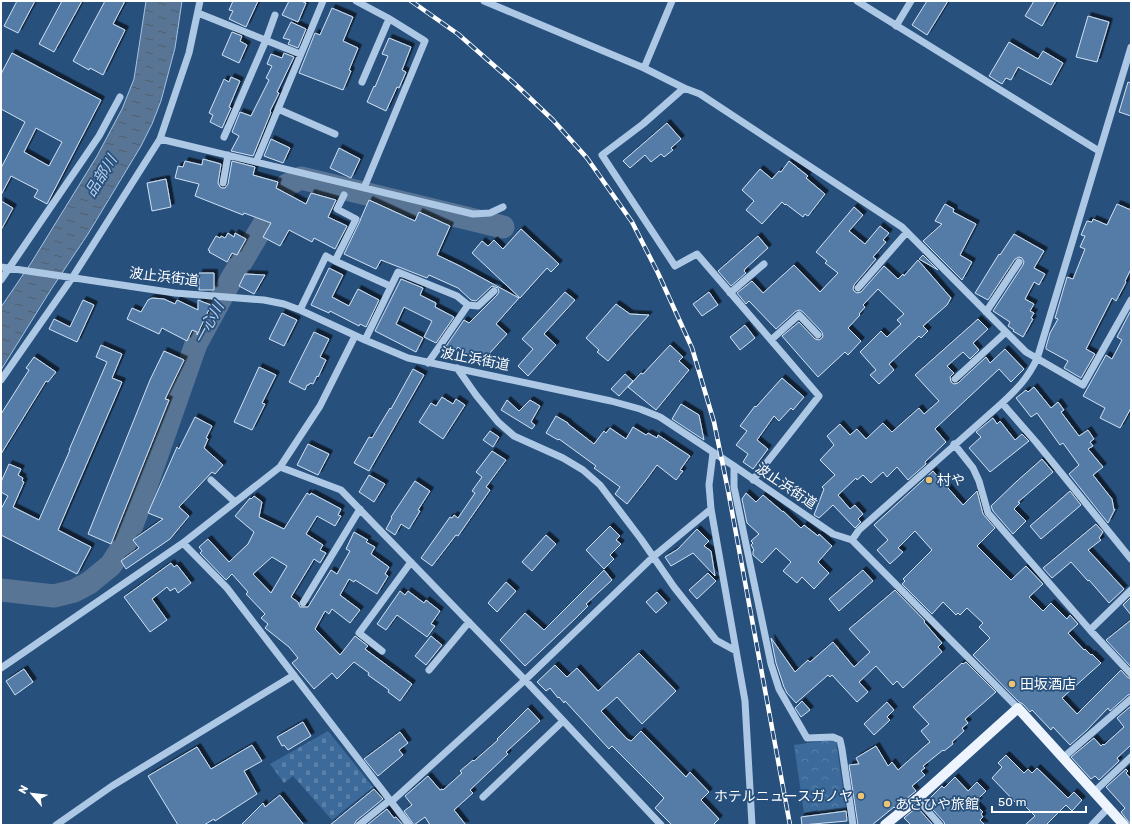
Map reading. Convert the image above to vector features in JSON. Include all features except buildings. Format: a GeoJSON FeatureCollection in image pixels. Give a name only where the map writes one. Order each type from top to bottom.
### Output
{"type":"FeatureCollection","features":[{"type":"Feature","properties":{"kind":"main road"},"geometry":{"type":"LineString","coordinates":[[885,825],[1018,708],[1124,825]]}},
{"type":"Feature","properties":{"kind":"street"},"geometry":{"type":"LineString","coordinates":[[1,380],[160,139],[189,53],[200,1]]}},
{"type":"Feature","properties":{"kind":"street"},"geometry":{"type":"LineString","coordinates":[[256,162],[323,1]]}},
{"type":"Feature","properties":{"kind":"street"},"geometry":{"type":"LineString","coordinates":[[356,1],[390,18],[425,41],[364,188]]}},
{"type":"Feature","properties":{"kind":"street"},"geometry":{"type":"LineString","coordinates":[[484,1],[644,68],[684,88],[700,94],[902,227],[1026,352],[1083,385],[1131,300]]}},
{"type":"Feature","properties":{"kind":"street"},"geometry":{"type":"LineString","coordinates":[[644,68],[672,1]]}},
{"type":"Feature","properties":{"kind":"street"},"geometry":{"type":"LineString","coordinates":[[857,1],[868,4],[896,26],[1099,152]]}},
{"type":"Feature","properties":{"kind":"street"},"geometry":{"type":"LineString","coordinates":[[896,26],[911,1]]}},
{"type":"Feature","properties":{"kind":"street"},"geometry":{"type":"LineString","coordinates":[[198,13],[300,54]]}},
{"type":"Feature","properties":{"kind":"street"},"geometry":{"type":"LineString","coordinates":[[224,138],[266,40],[275,15]]}},
{"type":"Feature","properties":{"kind":"street"},"geometry":{"type":"LineString","coordinates":[[362,82],[390,18]]}},
{"type":"Feature","properties":{"kind":"street"},"geometry":{"type":"LineString","coordinates":[[1018,708],[852,540],[859,530],[954,444],[1002,403],[1029,374],[1037,359],[1131,47]]}},
{"type":"Feature","properties":{"kind":"street"},"geometry":{"type":"LineString","coordinates":[[684,88],[643,124],[602,155],[675,266],[697,254],[819,396],[753,480]]}},
{"type":"Feature","properties":{"kind":"street"},"geometry":{"type":"LineString","coordinates":[[1,280],[99,136],[120,97]]}},
{"type":"Feature","properties":{"kind":"street"},"geometry":{"type":"LineString","coordinates":[[278,109],[335,134]]}},
{"type":"Feature","properties":{"kind":"street"},"geometry":{"type":"LineString","coordinates":[[160,139],[473,214],[490,213],[503,207]]}},
{"type":"Feature","properties":{"kind":"street"},"geometry":{"type":"LineString","coordinates":[[223,182],[228,156]]}},
{"type":"Feature","properties":{"kind":"street"},"geometry":{"type":"LineString","coordinates":[[335,261],[356,219],[337,208],[344,195]]}},
{"type":"Feature","properties":{"kind":"street"},"geometry":{"type":"LineString","coordinates":[[858,288],[906,232]]}},
{"type":"Feature","properties":{"kind":"street"},"geometry":{"type":"LineString","coordinates":[[300,310],[326,256],[390,286]]}},
{"type":"Feature","properties":{"kind":"street"},"geometry":{"type":"LineString","coordinates":[[986,312],[1019,262]]}},
{"type":"Feature","properties":{"kind":"street"},"geometry":{"type":"LineString","coordinates":[[730,293],[764,264]]}},
{"type":"Feature","properties":{"kind":"street"},"geometry":{"type":"LineString","coordinates":[[1,268],[9,268]]}},
{"type":"Feature","properties":{"kind":"street","name":"波止浜街道"},"geometry":{"type":"LineString","coordinates":[[9,268],[175,293],[264,300],[284,304],[408,358],[611,401],[640,409],[660,417],[833,534],[852,540]]}},
{"type":"Feature","properties":{"kind":"street"},"geometry":{"type":"LineString","coordinates":[[365,340],[398,272],[457,296],[468,305],[478,306],[494,291]]}},
{"type":"Feature","properties":{"kind":"street"},"geometry":{"type":"LineString","coordinates":[[428,363],[468,305]]}},
{"type":"Feature","properties":{"kind":"street"},"geometry":{"type":"LineString","coordinates":[[771,340],[799,315],[818,335]]}},
{"type":"Feature","properties":{"kind":"street"},"geometry":{"type":"LineString","coordinates":[[955,379],[1006,332]]}},
{"type":"Feature","properties":{"kind":"street"},"geometry":{"type":"LineString","coordinates":[[1,668],[183,543],[280,467],[320,406],[355,336]]}},
{"type":"Feature","properties":{"kind":"street"},"geometry":{"type":"LineString","coordinates":[[457,368],[476,396],[498,422],[514,436],[563,458],[583,470],[600,485],[674,587],[716,640],[736,651]]}},
{"type":"Feature","properties":{"kind":"street"},"geometry":{"type":"LineString","coordinates":[[1002,403],[1036,442],[1131,559]]}},
{"type":"Feature","properties":{"kind":"street"},"geometry":{"type":"LineString","coordinates":[[954,444],[973,468],[979,481],[988,513],[1090,630],[1131,674]]}},
{"type":"Feature","properties":{"kind":"street"},"geometry":{"type":"LineString","coordinates":[[713,453],[709,485],[710,509],[745,701],[752,825]]}},
{"type":"Feature","properties":{"kind":"street"},"geometry":{"type":"LineString","coordinates":[[734,466],[734,487],[771,664],[779,689],[807,738],[833,737],[840,740],[853,825]]}},
{"type":"Feature","properties":{"kind":"street"},"geometry":{"type":"LineString","coordinates":[[280,467],[342,490],[526,680],[659,822],[650,825]]}},
{"type":"Feature","properties":{"kind":"street"},"geometry":{"type":"LineString","coordinates":[[210,480],[235,502]]}},
{"type":"Feature","properties":{"kind":"street"},"geometry":{"type":"LineString","coordinates":[[303,603],[360,509]]}},
{"type":"Feature","properties":{"kind":"street"},"geometry":{"type":"LineString","coordinates":[[359,825],[390,801],[526,680],[653,557],[710,509]]}},
{"type":"Feature","properties":{"kind":"street"},"geometry":{"type":"LineString","coordinates":[[183,543],[227,588],[409,825]]}},
{"type":"Feature","properties":{"kind":"street"},"geometry":{"type":"LineString","coordinates":[[382,651],[359,633],[411,562]]}},
{"type":"Feature","properties":{"kind":"street"},"geometry":{"type":"LineString","coordinates":[[1090,630],[1131,590]]}},
{"type":"Feature","properties":{"kind":"street"},"geometry":{"type":"LineString","coordinates":[[429,670],[469,622]]}},
{"type":"Feature","properties":{"kind":"street"},"geometry":{"type":"LineString","coordinates":[[56,825],[112,786],[294,675]]}},
{"type":"Feature","properties":{"kind":"street"},"geometry":{"type":"LineString","coordinates":[[1064,757],[1131,699]]}},
{"type":"Feature","properties":{"kind":"street"},"geometry":{"type":"LineString","coordinates":[[483,797],[564,721]]}},
{"type":"Feature","properties":{"kind":"street"},"geometry":{"type":"LineString","coordinates":[[1094,791],[1131,757]]}},
{"type":"Feature","properties":{"kind":"street"},"geometry":{"type":"LineString","coordinates":[[916,799],[940,825]]}},
{"type":"Feature","properties":{"kind":"street"},"geometry":{"type":"LineString","coordinates":[[1092,825],[1109,808]]}},
{"type":"Feature","properties":{"kind":"green space"},"geometry":{"type":"Polygon","coordinates":[[[328,731],[373,787],[332,820],[293,776],[284,783],[270,764],[328,731]]]}},
{"type":"Feature","properties":{"kind":"green space"},"geometry":{"type":"Polygon","coordinates":[[[829,740],[836,741],[846,809],[818,813],[817,810],[804,813],[794,745],[829,740]]]}},
{"type":"Feature","properties":{"kind":"water","name":"品部川"},"geometry":{"type":"Polygon","coordinates":[[[146,1],[182,1],[175,48],[161,101],[152,124],[141,146],[88,234],[52,288],[1,370],[1,307],[31,263],[97,156],[122,109],[134,79],[146,1]]]}},
{"type":"Feature","properties":{"kind":"waterway","name":"一心川"},"geometry":{"type":"LineString","coordinates":[[1,590],[54,596],[74,591],[89,583],[111,565],[125,543],[137,512],[196,344],[233,276],[287,185],[301,178],[503,227]]}},
{"type":"Feature","properties":{"kind":"railway"},"geometry":{"type":"LineString","coordinates":[[411,1],[458,34],[514,83],[553,120],[587,158],[632,222],[658,273],[692,348],[714,422],[790,825]]}},
{"type":"Feature","properties":{"kind":"place","name":"村や"},"geometry":{"type":"Point","coordinates":[929,480]}},
{"type":"Feature","properties":{"kind":"place","name":"田坂酒店"},"geometry":{"type":"Point","coordinates":[1012,684]}},
{"type":"Feature","properties":{"kind":"place","name":"ホテルニュースガノヤ"},"geometry":{"type":"Point","coordinates":[861,796]}},
{"type":"Feature","properties":{"kind":"place","name":"あさひや旅館"},"geometry":{"type":"Point","coordinates":[887,804]}}]}
